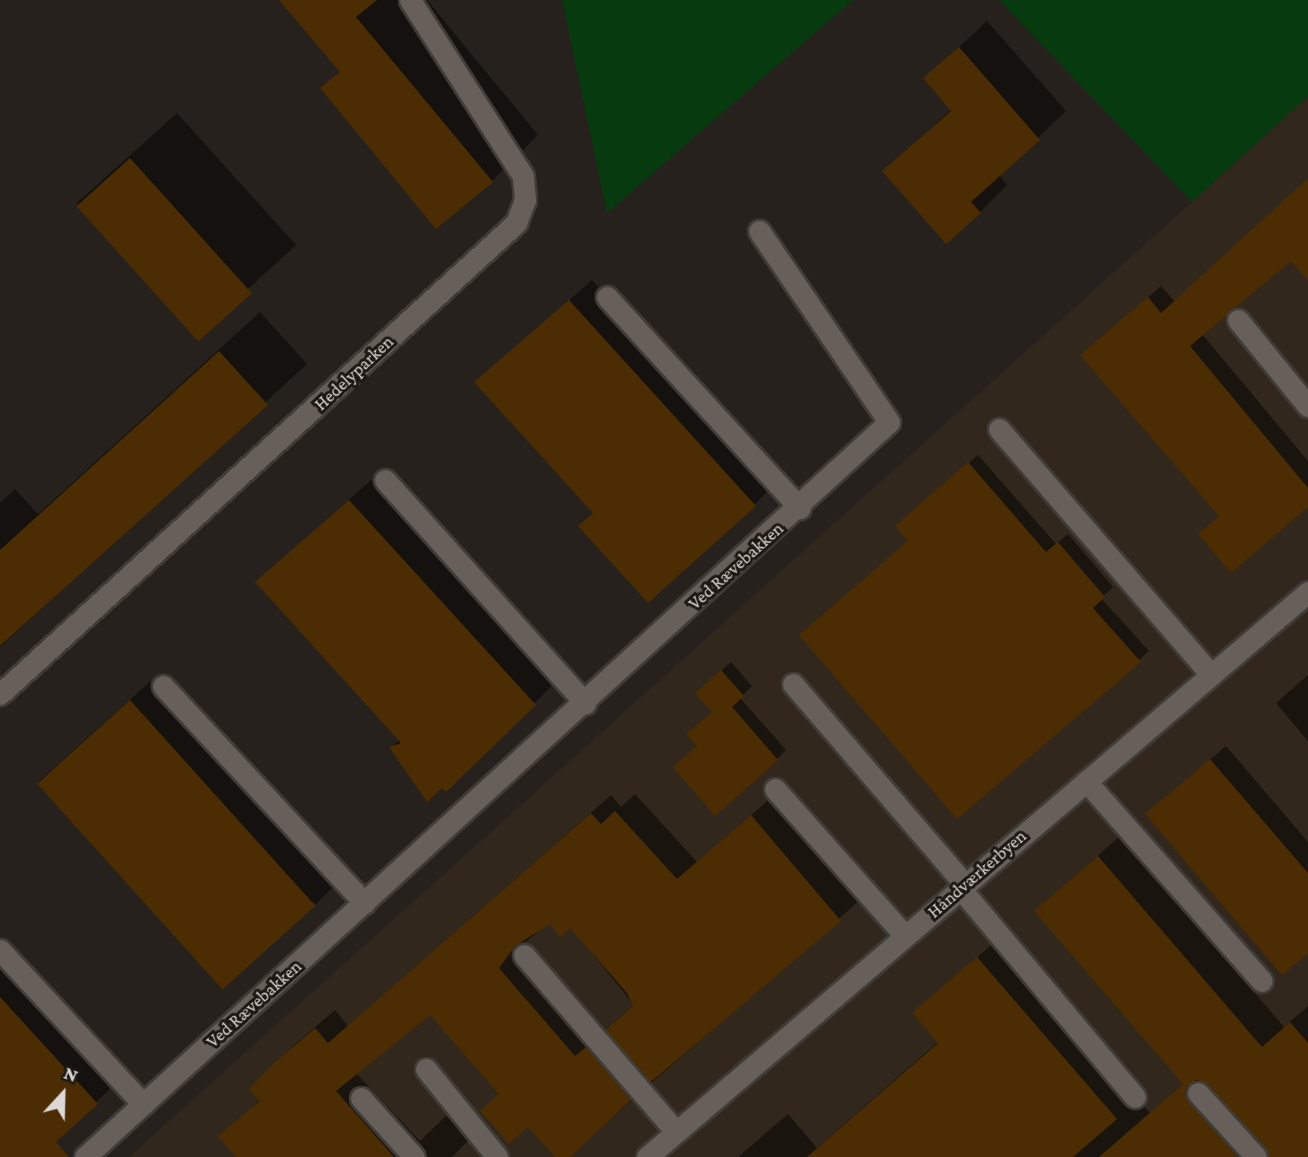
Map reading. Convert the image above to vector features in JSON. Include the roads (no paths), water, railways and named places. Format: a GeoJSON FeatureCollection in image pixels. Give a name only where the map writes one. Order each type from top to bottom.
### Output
{"type":"FeatureCollection","features":[{"type":"Feature","properties":{"kind":"street","name":"Hedelyparken"},"geometry":{"type":"LineString","coordinates":[[0,694],[516,223],[525,200],[523,176],[410,0]]}},
{"type":"Feature","properties":{"kind":"street"},"geometry":{"type":"LineString","coordinates":[[759,230],[888,422],[800,508]]}},
{"type":"Feature","properties":{"kind":"street","name":"Ved Rævebakken"},"geometry":{"type":"LineString","coordinates":[[85,1157],[800,508],[607,297]]}},
{"type":"Feature","properties":{"kind":"street"},"geometry":{"type":"LineString","coordinates":[[1238,320],[1308,406]]}},
{"type":"Feature","properties":{"kind":"street"},"geometry":{"type":"LineString","coordinates":[[999,429],[1211,675]]}},
{"type":"Feature","properties":{"kind":"street"},"geometry":{"type":"LineString","coordinates":[[385,480],[585,703]]}},
{"type":"Feature","properties":{"kind":"street","name":"Håndværkerbyen"},"geometry":{"type":"LineString","coordinates":[[647,1157],[1308,592]]}},
{"type":"Feature","properties":{"kind":"street"},"geometry":{"type":"LineString","coordinates":[[793,684],[1135,1097]]}},
{"type":"Feature","properties":{"kind":"street"},"geometry":{"type":"LineString","coordinates":[[163,686],[365,903]]}},
{"type":"Feature","properties":{"kind":"street"},"geometry":{"type":"LineString","coordinates":[[1086,781],[1262,981]]}},
{"type":"Feature","properties":{"kind":"street"},"geometry":{"type":"LineString","coordinates":[[775,789],[905,936]]}},
{"type":"Feature","properties":{"kind":"street"},"geometry":{"type":"LineString","coordinates":[[0,950],[143,1104]]}},
{"type":"Feature","properties":{"kind":"street"},"geometry":{"type":"LineString","coordinates":[[524,955],[676,1132]]}},
{"type":"Feature","properties":{"kind":"street"},"geometry":{"type":"LineString","coordinates":[[426,1069],[497,1157]]}},
{"type":"Feature","properties":{"kind":"street"},"geometry":{"type":"LineString","coordinates":[[1198,1093],[1256,1157]]}},
{"type":"Feature","properties":{"kind":"street"},"geometry":{"type":"LineString","coordinates":[[361,1098],[414,1157]]}}]}
